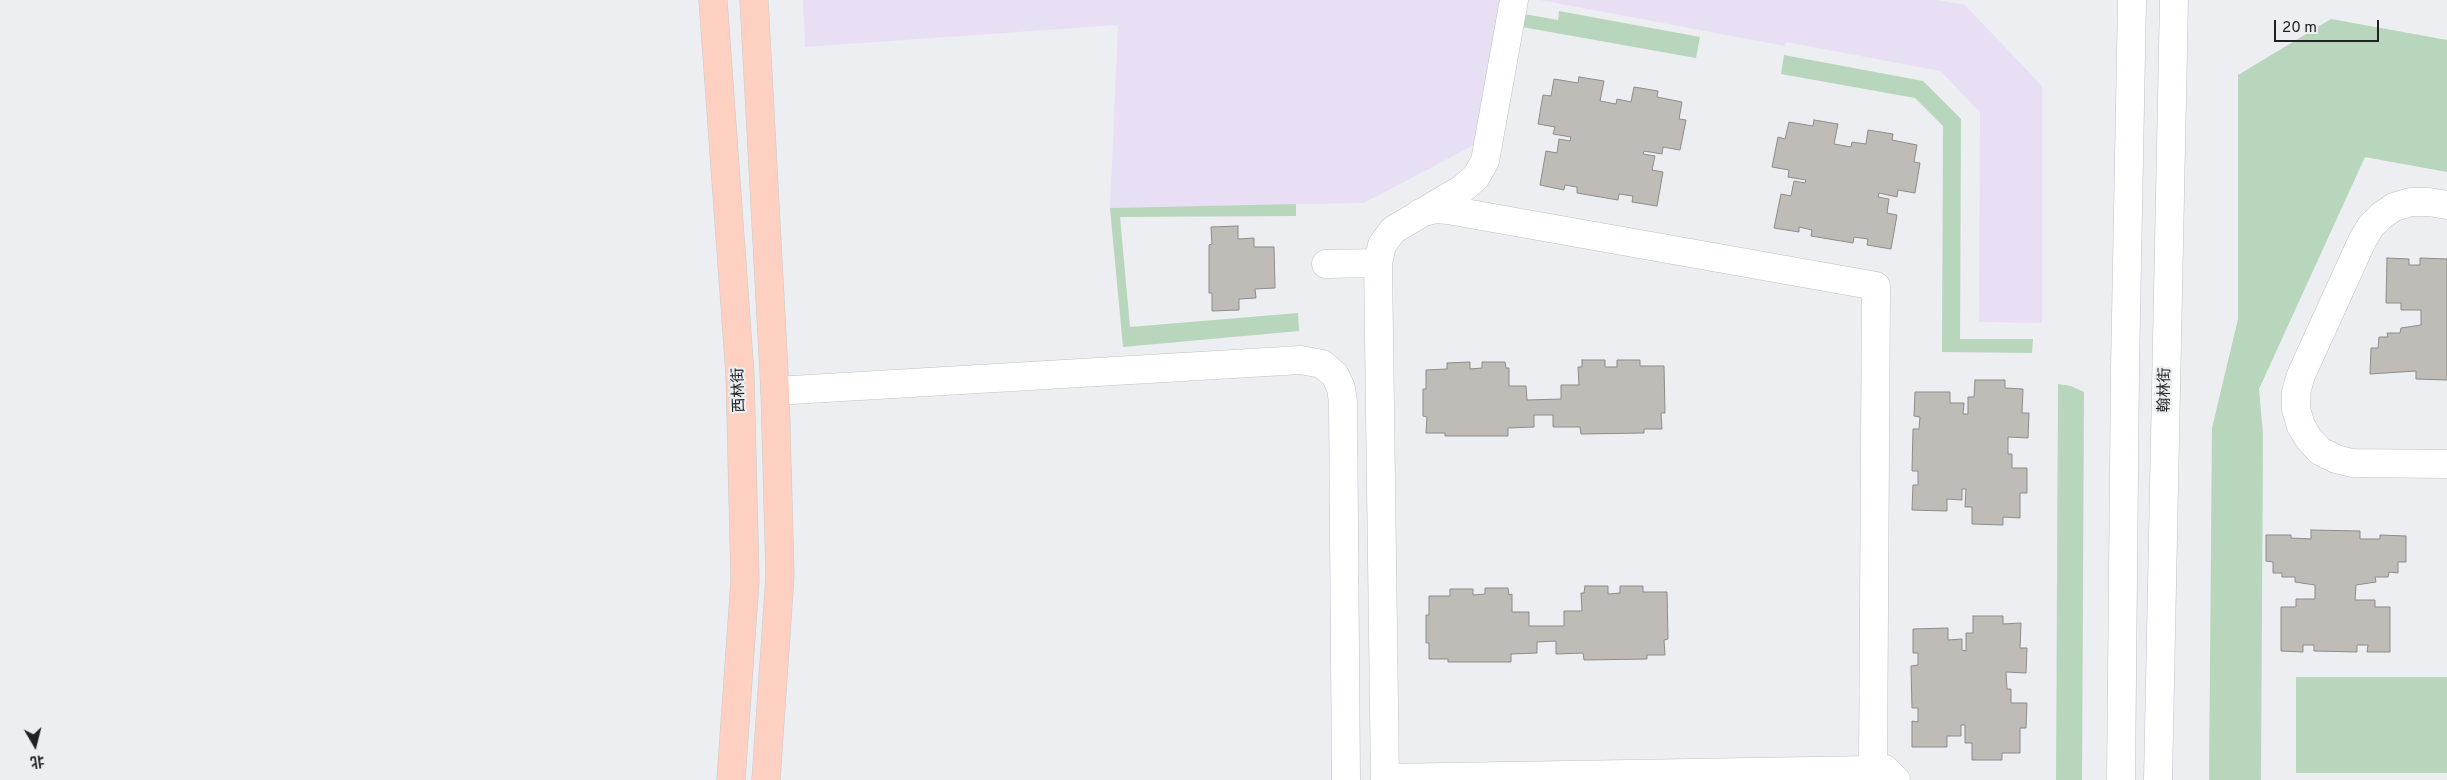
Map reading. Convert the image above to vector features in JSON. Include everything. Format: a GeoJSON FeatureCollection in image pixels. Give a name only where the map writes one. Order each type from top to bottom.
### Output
{"type":"FeatureCollection","features":[{"type":"Feature","properties":{"kind":"main road","name":"西林街"},"geometry":{"type":"LineString","coordinates":[[713,0],[740,375],[745,580],[731,780]]}},
{"type":"Feature","properties":{"kind":"main road"},"geometry":{"type":"LineString","coordinates":[[754,0],[775,391],[780,575],[766,780]]}},
{"type":"Feature","properties":{"kind":"street"},"geometry":{"type":"LineString","coordinates":[[1475,215],[1514,0]]}},
{"type":"Feature","properties":{"kind":"street"},"geometry":{"type":"LineString","coordinates":[[2122,780],[2125,369],[2132,0]]}},
{"type":"Feature","properties":{"kind":"street","name":"翰林街"},"geometry":{"type":"LineString","coordinates":[[2158,780],[2174,0]]}},
{"type":"Feature","properties":{"kind":"street"},"geometry":{"type":"LineString","coordinates":[[1420,213],[1436,209],[1475,215],[1876,286],[1885,775],[1385,779],[1378,263],[1382,245],[1392,230],[1420,213],[1462,189],[1476,177],[1485,161]]}},
{"type":"Feature","properties":{"kind":"street"},"geometry":{"type":"LineString","coordinates":[[2447,205],[2411,202],[2394,207],[2371,226],[2363,239],[2296,392],[2296,409],[2301,426],[2320,451],[2336,460],[2352,463],[2447,464]]}},
{"type":"Feature","properties":{"kind":"street"},"geometry":{"type":"LineString","coordinates":[[1326,264],[1378,263]]}},
{"type":"Feature","properties":{"kind":"street"},"geometry":{"type":"LineString","coordinates":[[775,391],[1301,360],[1322,364],[1335,376],[1341,388],[1343,402],[1346,780]]}},
{"type":"Feature","properties":{"kind":"shaded area"},"geometry":{"type":"Polygon","coordinates":[[[803,0],[1501,0],[1476,144],[1364,203],[1110,208],[1118,25],[805,47],[803,0]]]}},
{"type":"Feature","properties":{"kind":"shaded area"},"geometry":{"type":"Polygon","coordinates":[[[1540,0],[1936,0],[1965,5],[2042,86],[2042,323],[1979,322],[1980,112],[1940,71],[1786,42],[1785,46],[1540,0]]]}},
{"type":"Feature","properties":{"kind":"green space"},"geometry":{"type":"Polygon","coordinates":[[[1559,11],[1700,37],[1696,58],[1522,27],[1524,14],[1558,20],[1559,11]]]}},
{"type":"Feature","properties":{"kind":"green space"},"geometry":{"type":"Polygon","coordinates":[[[2331,19],[2447,40],[2447,172],[2365,157],[2259,389],[2263,434],[2261,780],[2209,780],[2212,428],[2238,319],[2238,75],[2331,19]]]}},
{"type":"Feature","properties":{"kind":"green space"},"geometry":{"type":"Polygon","coordinates":[[[1784,55],[1923,81],[1961,119],[1960,339],[2033,339],[2032,353],[1942,352],[1943,126],[1915,98],[1781,74],[1784,55]]]}},
{"type":"Feature","properties":{"kind":"green space"},"geometry":{"type":"Polygon","coordinates":[[[1296,204],[1296,216],[1120,217],[1130,327],[1298,313],[1299,331],[1123,347],[1110,208],[1296,204]]]}},
{"type":"Feature","properties":{"kind":"green space"},"geometry":{"type":"Polygon","coordinates":[[[2058,384],[2071,386],[2084,392],[2082,780],[2056,780],[2058,384]]]}},
{"type":"Feature","properties":{"kind":"green space"},"geometry":{"type":"Polygon","coordinates":[[[2296,677],[2447,677],[2447,773],[2296,773],[2296,677]]]}},
{"type":"Feature","properties":{"kind":"building"},"geometry":{"type":"Polygon","coordinates":[[[1579,77],[1604,81],[1600,101],[1616,104],[1617,99],[1631,102],[1634,87],[1658,91],[1657,97],[1682,102],[1679,119],[1686,120],[1680,150],[1663,147],[1662,154],[1644,151],[1643,154],[1655,156],[1652,170],[1663,172],[1657,206],[1632,202],[1633,196],[1619,194],[1618,200],[1577,193],[1577,187],[1565,185],[1564,190],[1540,185],[1546,151],[1557,153],[1559,139],[1570,141],[1571,137],[1553,134],[1555,127],[1538,124],[1543,95],[1551,96],[1554,79],[1578,83],[1579,77]]]}},
{"type":"Feature","properties":{"kind":"building"},"geometry":{"type":"Polygon","coordinates":[[[1814,120],[1838,124],[1834,144],[1851,147],[1852,142],[1866,144],[1868,130],[1893,134],[1892,140],[1917,145],[1914,162],[1920,163],[1915,193],[1898,190],[1897,197],[1879,193],[1878,197],[1889,199],[1887,213],[1897,215],[1891,249],[1867,245],[1868,239],[1854,237],[1853,243],[1811,236],[1812,230],[1799,227],[1799,232],[1774,228],[1781,194],[1791,196],[1794,181],[1805,183],[1806,180],[1788,177],[1789,170],[1772,167],[1778,137],[1785,139],[1789,122],[1813,126],[1814,120]]]}},
{"type":"Feature","properties":{"kind":"building"},"geometry":{"type":"Polygon","coordinates":[[[1238,226],[1238,239],[1254,238],[1254,247],[1274,247],[1275,288],[1255,289],[1256,298],[1239,299],[1239,310],[1212,311],[1212,293],[1209,293],[1209,245],[1212,244],[1211,227],[1238,226]]]}},
{"type":"Feature","properties":{"kind":"building"},"geometry":{"type":"Polygon","coordinates":[[[2387,258],[2409,259],[2409,265],[2420,265],[2420,258],[2447,259],[2447,380],[2416,379],[2416,371],[2370,374],[2371,348],[2378,348],[2379,337],[2388,337],[2387,333],[2400,333],[2401,328],[2421,325],[2421,310],[2401,310],[2401,303],[2386,303],[2387,258]]]}},
{"type":"Feature","properties":{"kind":"building"},"geometry":{"type":"Polygon","coordinates":[[[1582,360],[1605,360],[1605,367],[1617,367],[1617,360],[1640,360],[1640,366],[1664,366],[1665,413],[1661,413],[1662,429],[1644,429],[1644,433],[1581,434],[1580,427],[1553,427],[1553,415],[1534,415],[1534,427],[1508,428],[1508,436],[1445,436],[1445,433],[1426,433],[1427,417],[1423,416],[1423,389],[1426,389],[1426,370],[1447,369],[1447,363],[1470,362],[1470,369],[1482,368],[1482,362],[1505,362],[1506,368],[1509,368],[1509,386],[1526,386],[1527,400],[1561,399],[1561,385],[1579,385],[1578,367],[1582,367],[1582,360]]]}},
{"type":"Feature","properties":{"kind":"building"},"geometry":{"type":"Polygon","coordinates":[[[1975,380],[2005,380],[2005,388],[2023,389],[2022,413],[2029,413],[2028,438],[2008,437],[2008,454],[2012,454],[2012,468],[2027,468],[2027,493],[2020,493],[2020,518],[2003,517],[2003,525],[1972,524],[1972,507],[1965,507],[1966,489],[1962,489],[1962,500],[1947,499],[1947,511],[1912,510],[1913,485],[1918,485],[1918,471],[1912,471],[1913,429],[1919,429],[1920,417],[1914,416],[1915,392],[1950,392],[1950,403],[1964,403],[1963,414],[1968,414],[1968,397],[1974,397],[1975,380]]]}},
{"type":"Feature","properties":{"kind":"building"},"geometry":{"type":"Polygon","coordinates":[[[2311,530],[2360,531],[2360,539],[2380,539],[2380,535],[2406,536],[2406,562],[2398,562],[2398,573],[2389,572],[2388,577],[2375,577],[2376,582],[2356,585],[2355,600],[2375,600],[2375,607],[2390,607],[2390,652],[2367,652],[2368,645],[2357,645],[2357,652],[2314,651],[2314,645],[2303,645],[2303,652],[2281,651],[2281,607],[2296,607],[2296,599],[2315,599],[2315,585],[2295,582],[2295,577],[2282,577],[2282,573],[2273,573],[2273,562],[2266,561],[2266,535],[2291,535],[2291,538],[2311,539],[2311,530]]]}},
{"type":"Feature","properties":{"kind":"building"},"geometry":{"type":"Polygon","coordinates":[[[1585,586],[1608,586],[1608,594],[1620,593],[1620,586],[1643,586],[1643,592],[1667,592],[1668,639],[1664,640],[1665,655],[1647,655],[1647,659],[1584,660],[1583,653],[1556,654],[1556,641],[1537,642],[1537,653],[1511,654],[1511,662],[1448,662],[1448,659],[1429,659],[1429,643],[1426,643],[1426,615],[1429,615],[1429,596],[1450,596],[1450,589],[1473,589],[1473,595],[1485,594],[1485,588],[1508,588],[1509,595],[1512,594],[1512,612],[1529,612],[1529,626],[1564,626],[1564,611],[1582,611],[1581,593],[1584,593],[1585,586]]]}},
{"type":"Feature","properties":{"kind":"building"},"geometry":{"type":"Polygon","coordinates":[[[1973,616],[2003,616],[2003,624],[2021,623],[2020,648],[2027,648],[2026,673],[2006,672],[2007,689],[2011,689],[2011,703],[2027,703],[2026,728],[2020,728],[2020,753],[2002,753],[2002,760],[1972,760],[1972,743],[1965,743],[1965,725],[1961,725],[1961,736],[1947,736],[1947,747],[1912,747],[1912,721],[1918,722],[1918,708],[1912,708],[1911,666],[1918,665],[1918,653],[1913,653],[1913,629],[1948,628],[1948,640],[1962,639],[1962,650],[1966,651],[1966,633],[1973,633],[1973,616]]]}}]}
